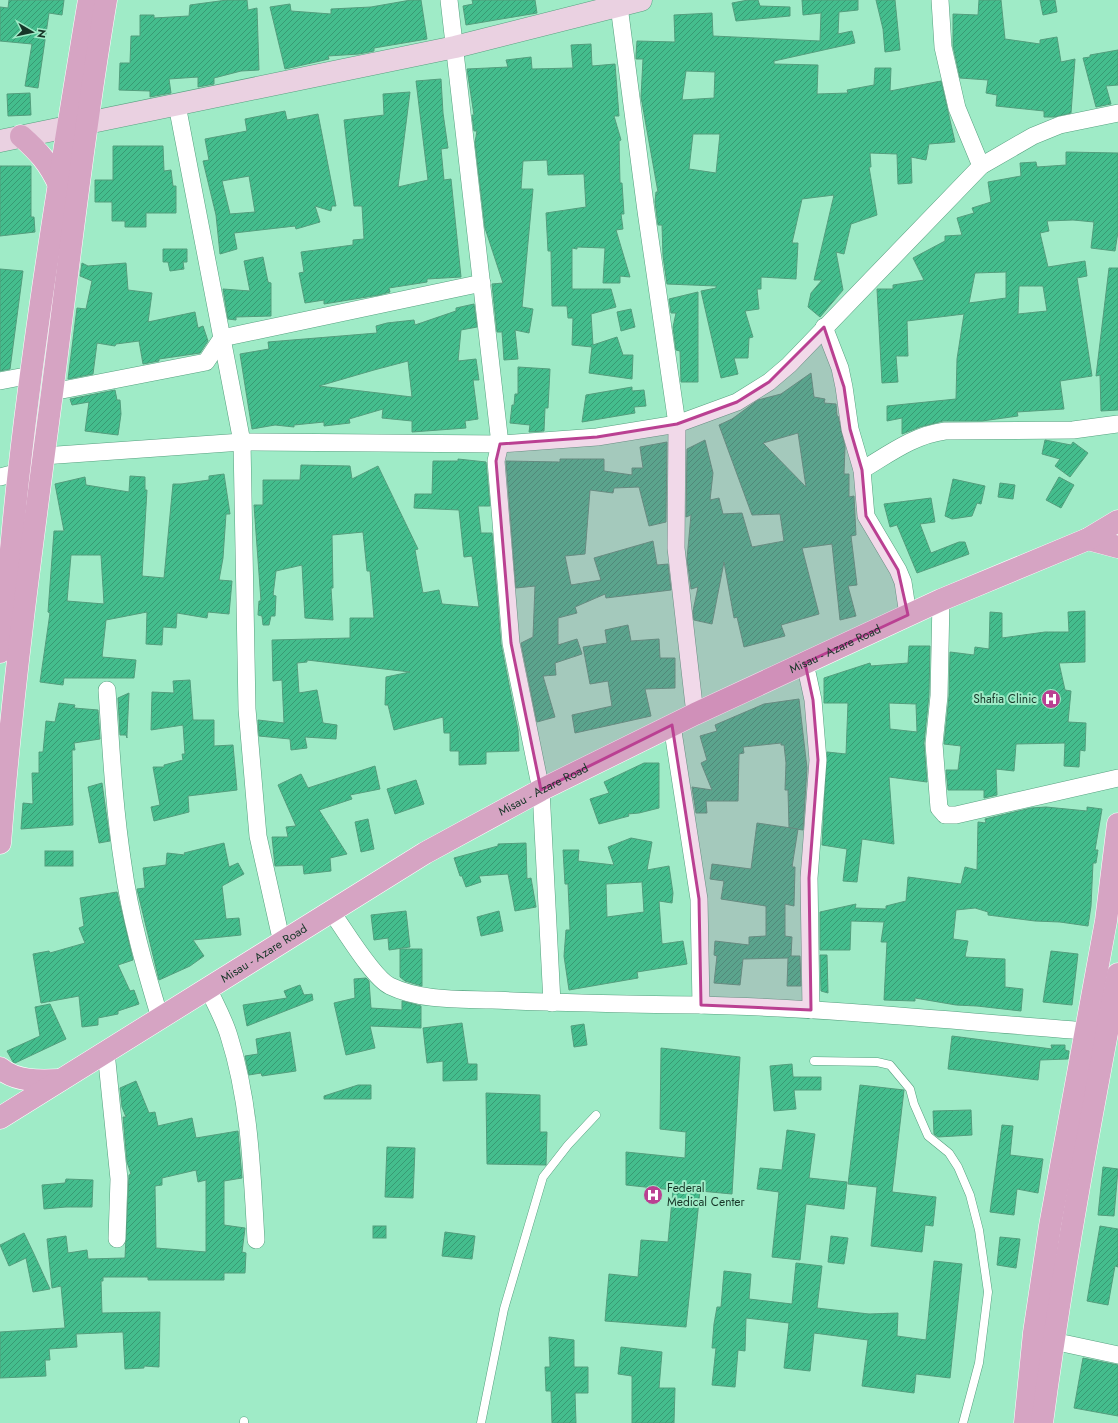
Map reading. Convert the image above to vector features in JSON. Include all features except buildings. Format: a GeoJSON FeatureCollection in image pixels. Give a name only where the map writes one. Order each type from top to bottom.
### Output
{"type":"FeatureCollection","features":[{"type":"Feature","properties":{"kind":"main road"},"geometry":{"type":"LineString","coordinates":[[0,843],[6,773],[43,456],[52,392],[89,0]]}},
{"type":"Feature","properties":{"kind":"main road"},"geometry":{"type":"LineString","coordinates":[[0,652],[5,579],[9,475],[31,375],[59,185],[77,126],[106,0]]}},
{"type":"Feature","properties":{"kind":"main road"},"geometry":{"type":"LineString","coordinates":[[0,141],[455,47],[641,0]]}},
{"type":"Feature","properties":{"kind":"main road"},"geometry":{"type":"LineString","coordinates":[[21,136],[40,153],[51,167],[59,185]]}},
{"type":"Feature","properties":{"kind":"main road","name":"Misau - Azare Road"},"geometry":{"type":"LineString","coordinates":[[0,1118],[425,853],[541,790],[695,714],[941,600],[1088,539],[1118,521]]}},
{"type":"Feature","properties":{"kind":"main road"},"geometry":{"type":"LineString","coordinates":[[1088,539],[1118,547]]}},
{"type":"Feature","properties":{"kind":"main road"},"geometry":{"type":"LineString","coordinates":[[1025,1423],[1034,1333],[1049,1233],[1106,922],[1118,824]]}},
{"type":"Feature","properties":{"kind":"main road"},"geometry":{"type":"LineString","coordinates":[[1042,1423],[1052,1341],[1112,1034],[1118,974]]}},
{"type":"Feature","properties":{"kind":"main road"},"geometry":{"type":"LineString","coordinates":[[0,1068],[11,1075],[18,1077],[40,1081],[60,1080]]}},
{"type":"Feature","properties":{"kind":"street"},"geometry":{"type":"LineString","coordinates":[[449,0],[500,444],[496,461],[511,643],[541,790],[552,1003]]}},
{"type":"Feature","properties":{"kind":"street"},"geometry":{"type":"LineString","coordinates":[[940,0],[943,47],[957,108],[981,166]]}},
{"type":"Feature","properties":{"kind":"street"},"geometry":{"type":"LineString","coordinates":[[619,6],[644,203],[677,424],[676,548],[695,714]]}},
{"type":"Feature","properties":{"kind":"street"},"geometry":{"type":"LineString","coordinates":[[177,105],[242,442],[248,717],[258,836],[282,943]]}},
{"type":"Feature","properties":{"kind":"street"},"geometry":{"type":"LineString","coordinates":[[43,456],[242,442],[500,444],[597,436],[677,424],[737,402],[769,382],[981,166],[1033,136],[1060,126],[1118,113]]}},
{"type":"Feature","properties":{"kind":"street"},"geometry":{"type":"LineString","coordinates":[[52,392],[206,362],[222,338],[482,283]]}},
{"type":"Feature","properties":{"kind":"street"},"geometry":{"type":"LineString","coordinates":[[824,327],[840,368],[850,429],[862,470],[866,516],[898,570],[902,582],[908,615]]}},
{"type":"Feature","properties":{"kind":"street"},"geometry":{"type":"LineString","coordinates":[[0,381],[31,375]]}},
{"type":"Feature","properties":{"kind":"street"},"geometry":{"type":"LineString","coordinates":[[862,470],[914,439],[930,433],[945,431],[1073,430],[1118,424]]}},
{"type":"Feature","properties":{"kind":"street"},"geometry":{"type":"LineString","coordinates":[[941,600],[939,696],[934,744],[939,808],[945,815],[956,815],[1118,778]]}},
{"type":"Feature","properties":{"kind":"street"},"geometry":{"type":"LineString","coordinates":[[805,663],[813,700],[818,760],[809,878],[811,1010]]}},
{"type":"Feature","properties":{"kind":"street"},"geometry":{"type":"LineString","coordinates":[[107,690],[113,784],[123,866],[141,953],[160,1018]]}},
{"type":"Feature","properties":{"kind":"street"},"geometry":{"type":"LineString","coordinates":[[672,725],[699,899],[701,1005]]}},
{"type":"Feature","properties":{"kind":"street"},"geometry":{"type":"LineString","coordinates":[[331,912],[374,972],[388,986],[434,998],[552,1003],[701,1005],[811,1010],[1085,1031]]}},
{"type":"Feature","properties":{"kind":"street"},"geometry":{"type":"LineString","coordinates":[[208,988],[229,1034],[243,1089],[251,1158],[256,1240]]}},
{"type":"Feature","properties":{"kind":"street"},"geometry":{"type":"LineString","coordinates":[[106,1052],[119,1172],[118,1239]]}},
{"type":"Feature","properties":{"kind":"street"},"geometry":{"type":"LineString","coordinates":[[1052,1341],[1118,1355]]}},
{"type":"Feature","properties":{"kind":"lane"},"geometry":{"type":"LineString","coordinates":[[814,1061],[877,1062],[890,1065],[910,1089],[914,1104],[928,1136],[949,1153],[958,1167],[970,1194],[979,1230],[988,1292],[979,1363],[962,1423]]}},
{"type":"Feature","properties":{"kind":"lane"},"geometry":{"type":"LineString","coordinates":[[481,1423],[504,1309],[543,1177],[568,1145],[596,1115]]}},
{"type":"Feature","properties":{"kind":"highlighted area"},"geometry":{"type":"Polygon","coordinates":[[[824,327],[844,387],[850,429],[862,470],[866,516],[898,570],[908,615],[805,663],[813,700],[818,760],[809,878],[811,1010],[701,1005],[699,899],[672,725],[541,790],[511,643],[496,461],[500,444],[597,437],[677,424],[737,402],[769,382],[824,327]]]}},
{"type":"Feature","properties":{"kind":"place","name":"Shafia Clinic"},"geometry":{"type":"Point","coordinates":[1051,699]}},
{"type":"Feature","properties":{"kind":"place","name":"Federal Medical Center"},"geometry":{"type":"Point","coordinates":[653,1195]}}]}
